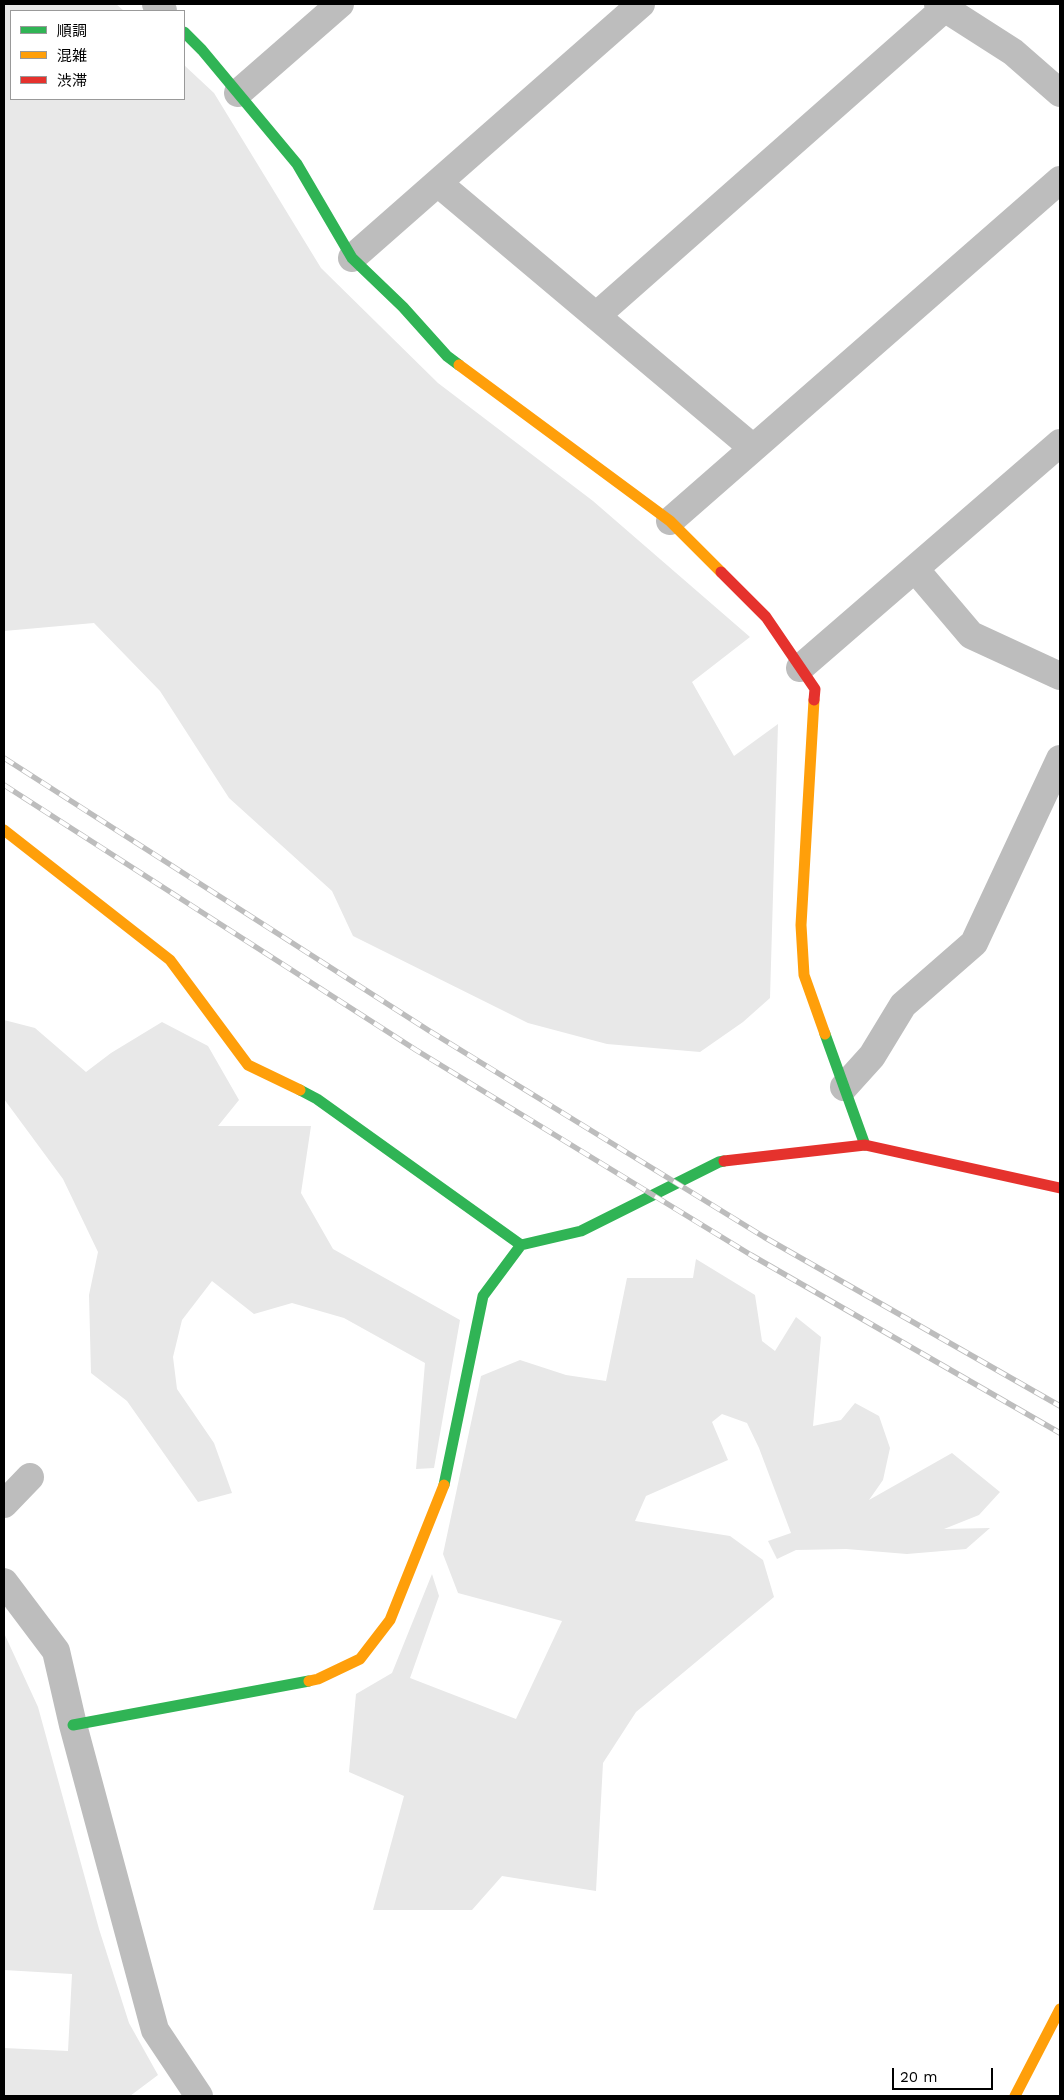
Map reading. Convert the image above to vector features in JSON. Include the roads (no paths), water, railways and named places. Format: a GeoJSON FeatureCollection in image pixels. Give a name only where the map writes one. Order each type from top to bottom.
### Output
{"type":"FeatureCollection","features":[{"type":"Feature","properties":{"kind":"street"},"geometry":{"type":"LineString","coordinates":[[238,93],[340,4]]}},
{"type":"Feature","properties":{"kind":"street"},"geometry":{"type":"LineString","coordinates":[[352,258],[640,4]]}},
{"type":"Feature","properties":{"kind":"street"},"geometry":{"type":"LineString","coordinates":[[596,316],[942,6],[1013,52],[1060,93]]}},
{"type":"Feature","properties":{"kind":"street"},"geometry":{"type":"LineString","coordinates":[[185,33],[202,50],[297,164],[352,258],[403,306],[447,356],[670,521],[766,617],[815,689],[801,926],[804,975],[865,1145]]}},
{"type":"Feature","properties":{"kind":"street"},"geometry":{"type":"LineString","coordinates":[[670,521],[1060,180]]}},
{"type":"Feature","properties":{"kind":"street"},"geometry":{"type":"LineString","coordinates":[[438,183],[753,448]]}},
{"type":"Feature","properties":{"kind":"street"},"geometry":{"type":"LineString","coordinates":[[800,668],[1060,443]]}},
{"type":"Feature","properties":{"kind":"street"},"geometry":{"type":"LineString","coordinates":[[915,569],[971,635],[1060,676]]}},
{"type":"Feature","properties":{"kind":"street"},"geometry":{"type":"LineString","coordinates":[[844,1087],[872,1056],[903,1004],[974,943],[1060,759]]}},
{"type":"Feature","properties":{"kind":"street"},"geometry":{"type":"LineString","coordinates":[[4,830],[170,960],[248,1064],[317,1098],[522,1245]]}},
{"type":"Feature","properties":{"kind":"street"},"geometry":{"type":"LineString","coordinates":[[73,1725],[318,1679],[360,1658],[390,1620],[445,1483],[484,1296],[522,1245],[581,1231],[720,1162],[865,1145],[1060,1188]]}},
{"type":"Feature","properties":{"kind":"street"},"geometry":{"type":"LineString","coordinates":[[4,1504],[30,1477]]}},
{"type":"Feature","properties":{"kind":"street"},"geometry":{"type":"LineString","coordinates":[[4,1582],[56,1651],[73,1725],[155,2030],[199,2096]]}},
{"type":"Feature","properties":{"kind":"street"},"geometry":{"type":"LineString","coordinates":[[1015,2096],[1060,2009]]}},
{"type":"Feature","properties":{"kind":"railway"},"geometry":{"type":"LineString","coordinates":[[4,758],[428,1030],[764,1237],[1060,1406]]}},
{"type":"Feature","properties":{"kind":"railway"},"geometry":{"type":"LineString","coordinates":[[4,785],[416,1050],[751,1255],[1060,1433]]}}]}
